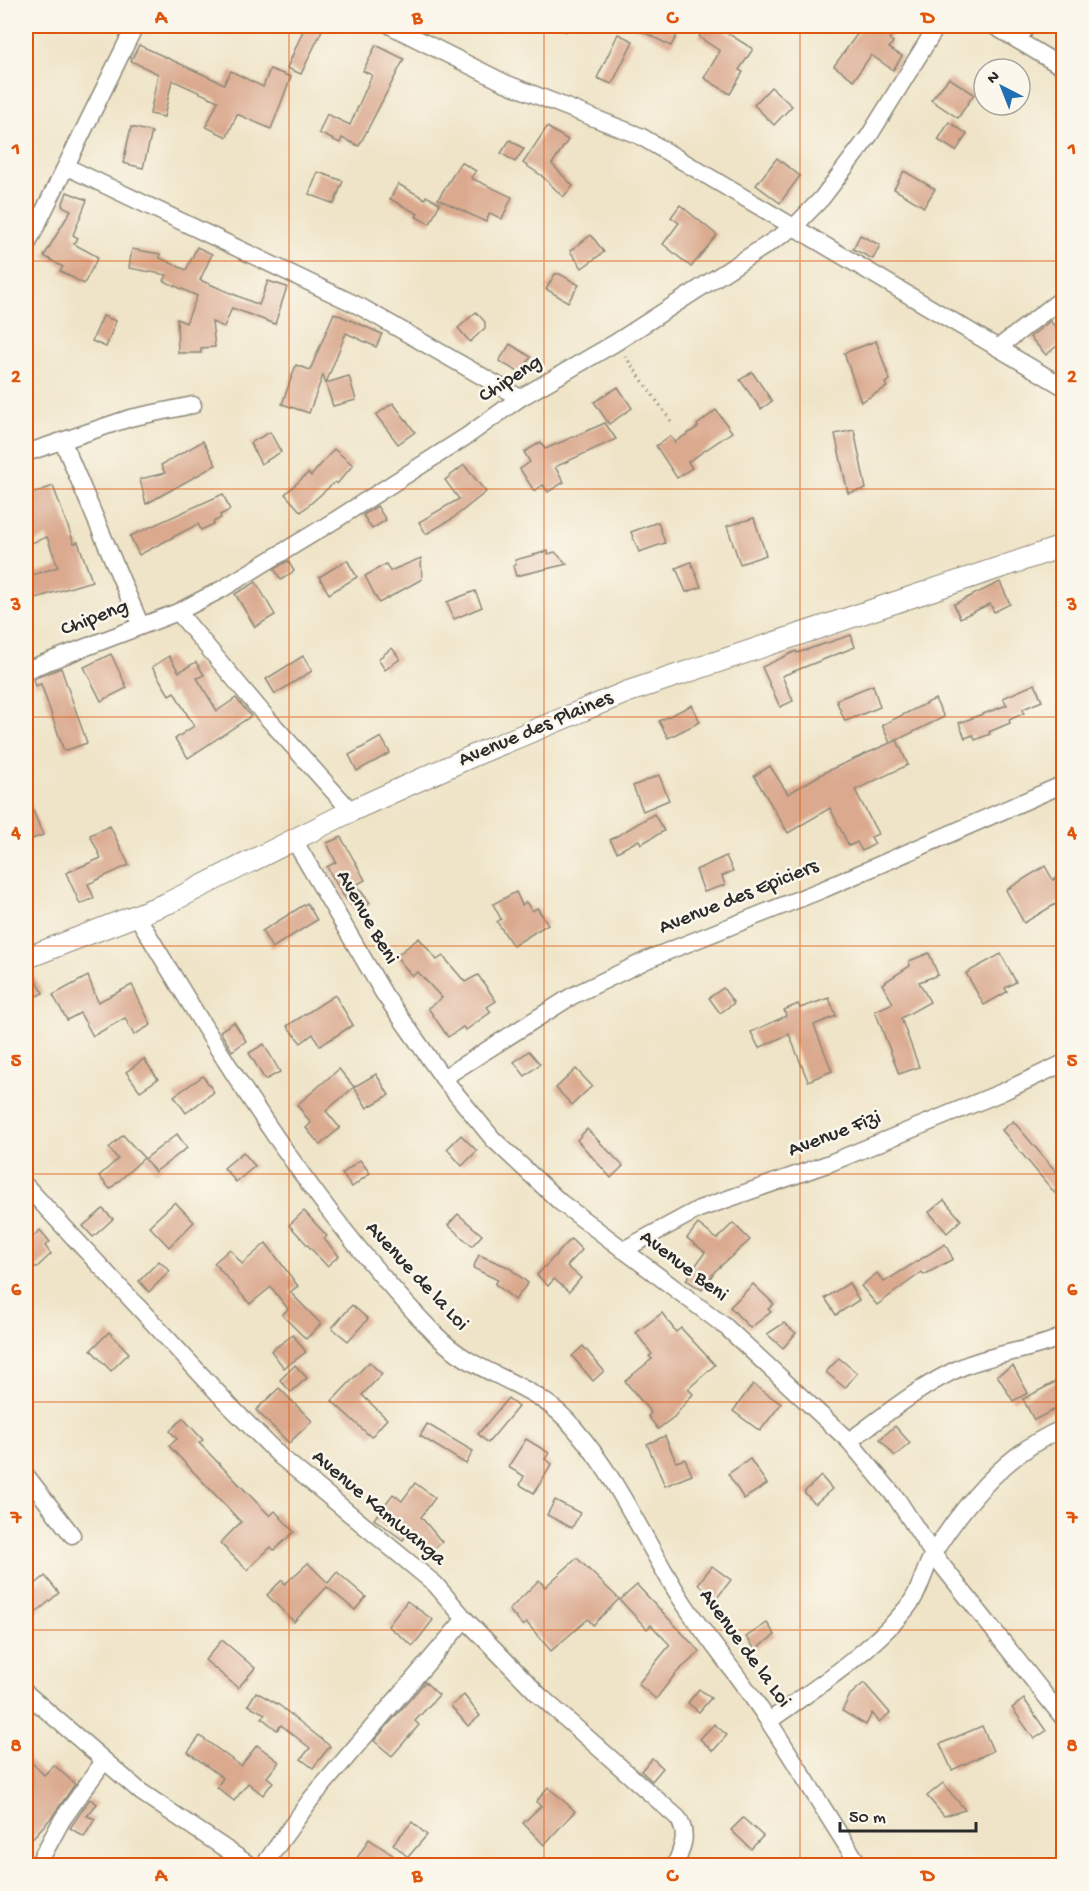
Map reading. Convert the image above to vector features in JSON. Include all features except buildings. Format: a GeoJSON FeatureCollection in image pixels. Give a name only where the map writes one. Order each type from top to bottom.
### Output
{"type":"FeatureCollection","features":[{"type":"Feature","properties":{"kind":"street"},"geometry":{"type":"LineString","coordinates":[[26,248],[135,26]]}},
{"type":"Feature","properties":{"kind":"street"},"geometry":{"type":"LineString","coordinates":[[391,26],[505,83],[640,136],[1064,387]]}},
{"type":"Feature","properties":{"kind":"street","name":"Chipeng"},"geometry":{"type":"LineString","coordinates":[[26,670],[178,612],[222,589],[337,519],[467,436],[520,398],[615,343],[793,228],[822,198],[869,136],[937,26]]}},
{"type":"Feature","properties":{"kind":"street"},"geometry":{"type":"LineString","coordinates":[[994,26],[1064,68]]}},
{"type":"Feature","properties":{"kind":"street"},"geometry":{"type":"LineString","coordinates":[[1018,40],[1027,26]]}},
{"type":"Feature","properties":{"kind":"street"},"geometry":{"type":"LineString","coordinates":[[67,167],[361,307],[520,398]]}},
{"type":"Feature","properties":{"kind":"street"},"geometry":{"type":"LineString","coordinates":[[999,347],[1064,297]]}},
{"type":"Feature","properties":{"kind":"street"},"geometry":{"type":"LineString","coordinates":[[26,453],[139,416],[193,405]]}},
{"type":"Feature","properties":{"kind":"street"},"geometry":{"type":"LineString","coordinates":[[63,442],[141,626]]}},
{"type":"Feature","properties":{"kind":"street","name":"Avenue des Plaines"},"geometry":{"type":"LineString","coordinates":[[26,958],[137,916],[351,811],[477,754],[627,692],[1064,546]]}},
{"type":"Feature","properties":{"kind":"street"},"geometry":{"type":"LineString","coordinates":[[178,612],[262,712],[351,811]]}},
{"type":"Feature","properties":{"kind":"street","name":"Avenue des Epiciers"},"geometry":{"type":"LineString","coordinates":[[442,1078],[573,996],[651,958],[824,889],[1064,784]]}},
{"type":"Feature","properties":{"kind":"street","name":"Avenue Beni"},"geometry":{"type":"LineString","coordinates":[[294,840],[384,994],[442,1078],[501,1147],[560,1202],[726,1327],[849,1441],[897,1499],[933,1554],[1064,1719]]}},
{"type":"Feature","properties":{"kind":"street","name":"Avenue de la Loi"},"geometry":{"type":"LineString","coordinates":[[137,916],[253,1107],[340,1227],[374,1269],[448,1347],[472,1364],[543,1398],[574,1426],[618,1488],[694,1619],[769,1721],[860,1866]]}},
{"type":"Feature","properties":{"kind":"street","name":"Avenue Fizi"},"geometry":{"type":"LineString","coordinates":[[623,1250],[699,1209],[830,1163],[1000,1093],[1064,1063]]}},
{"type":"Feature","properties":{"kind":"street","name":"Avenue Kamwanga"},"geometry":{"type":"LineString","coordinates":[[26,1186],[274,1449],[305,1479],[435,1584],[465,1619],[555,1710],[678,1818],[684,1829],[684,1839],[675,1866]]}},
{"type":"Feature","properties":{"kind":"street"},"geometry":{"type":"LineString","coordinates":[[849,1441],[933,1382],[962,1367],[1032,1349],[1064,1336]]}},
{"type":"Feature","properties":{"kind":"street"},"geometry":{"type":"LineString","coordinates":[[769,1721],[861,1654],[894,1622],[917,1594],[933,1554],[972,1500],[994,1477],[1037,1442],[1064,1428]]}},
{"type":"Feature","properties":{"kind":"street"},"geometry":{"type":"LineString","coordinates":[[26,1474],[72,1535]]}},
{"type":"Feature","properties":{"kind":"street"},"geometry":{"type":"LineString","coordinates":[[263,1866],[311,1799],[465,1619]]}},
{"type":"Feature","properties":{"kind":"street"},"geometry":{"type":"LineString","coordinates":[[26,1693],[141,1792],[251,1866]]}},
{"type":"Feature","properties":{"kind":"street"},"geometry":{"type":"LineString","coordinates":[[37,1866],[62,1820],[104,1761]]}},
{"type":"Feature","properties":{"kind":"path"},"geometry":{"type":"LineString","coordinates":[[565,32],[567,26]]}},
{"type":"Feature","properties":{"kind":"path"},"geometry":{"type":"LineString","coordinates":[[615,343],[671,421]]}}]}
